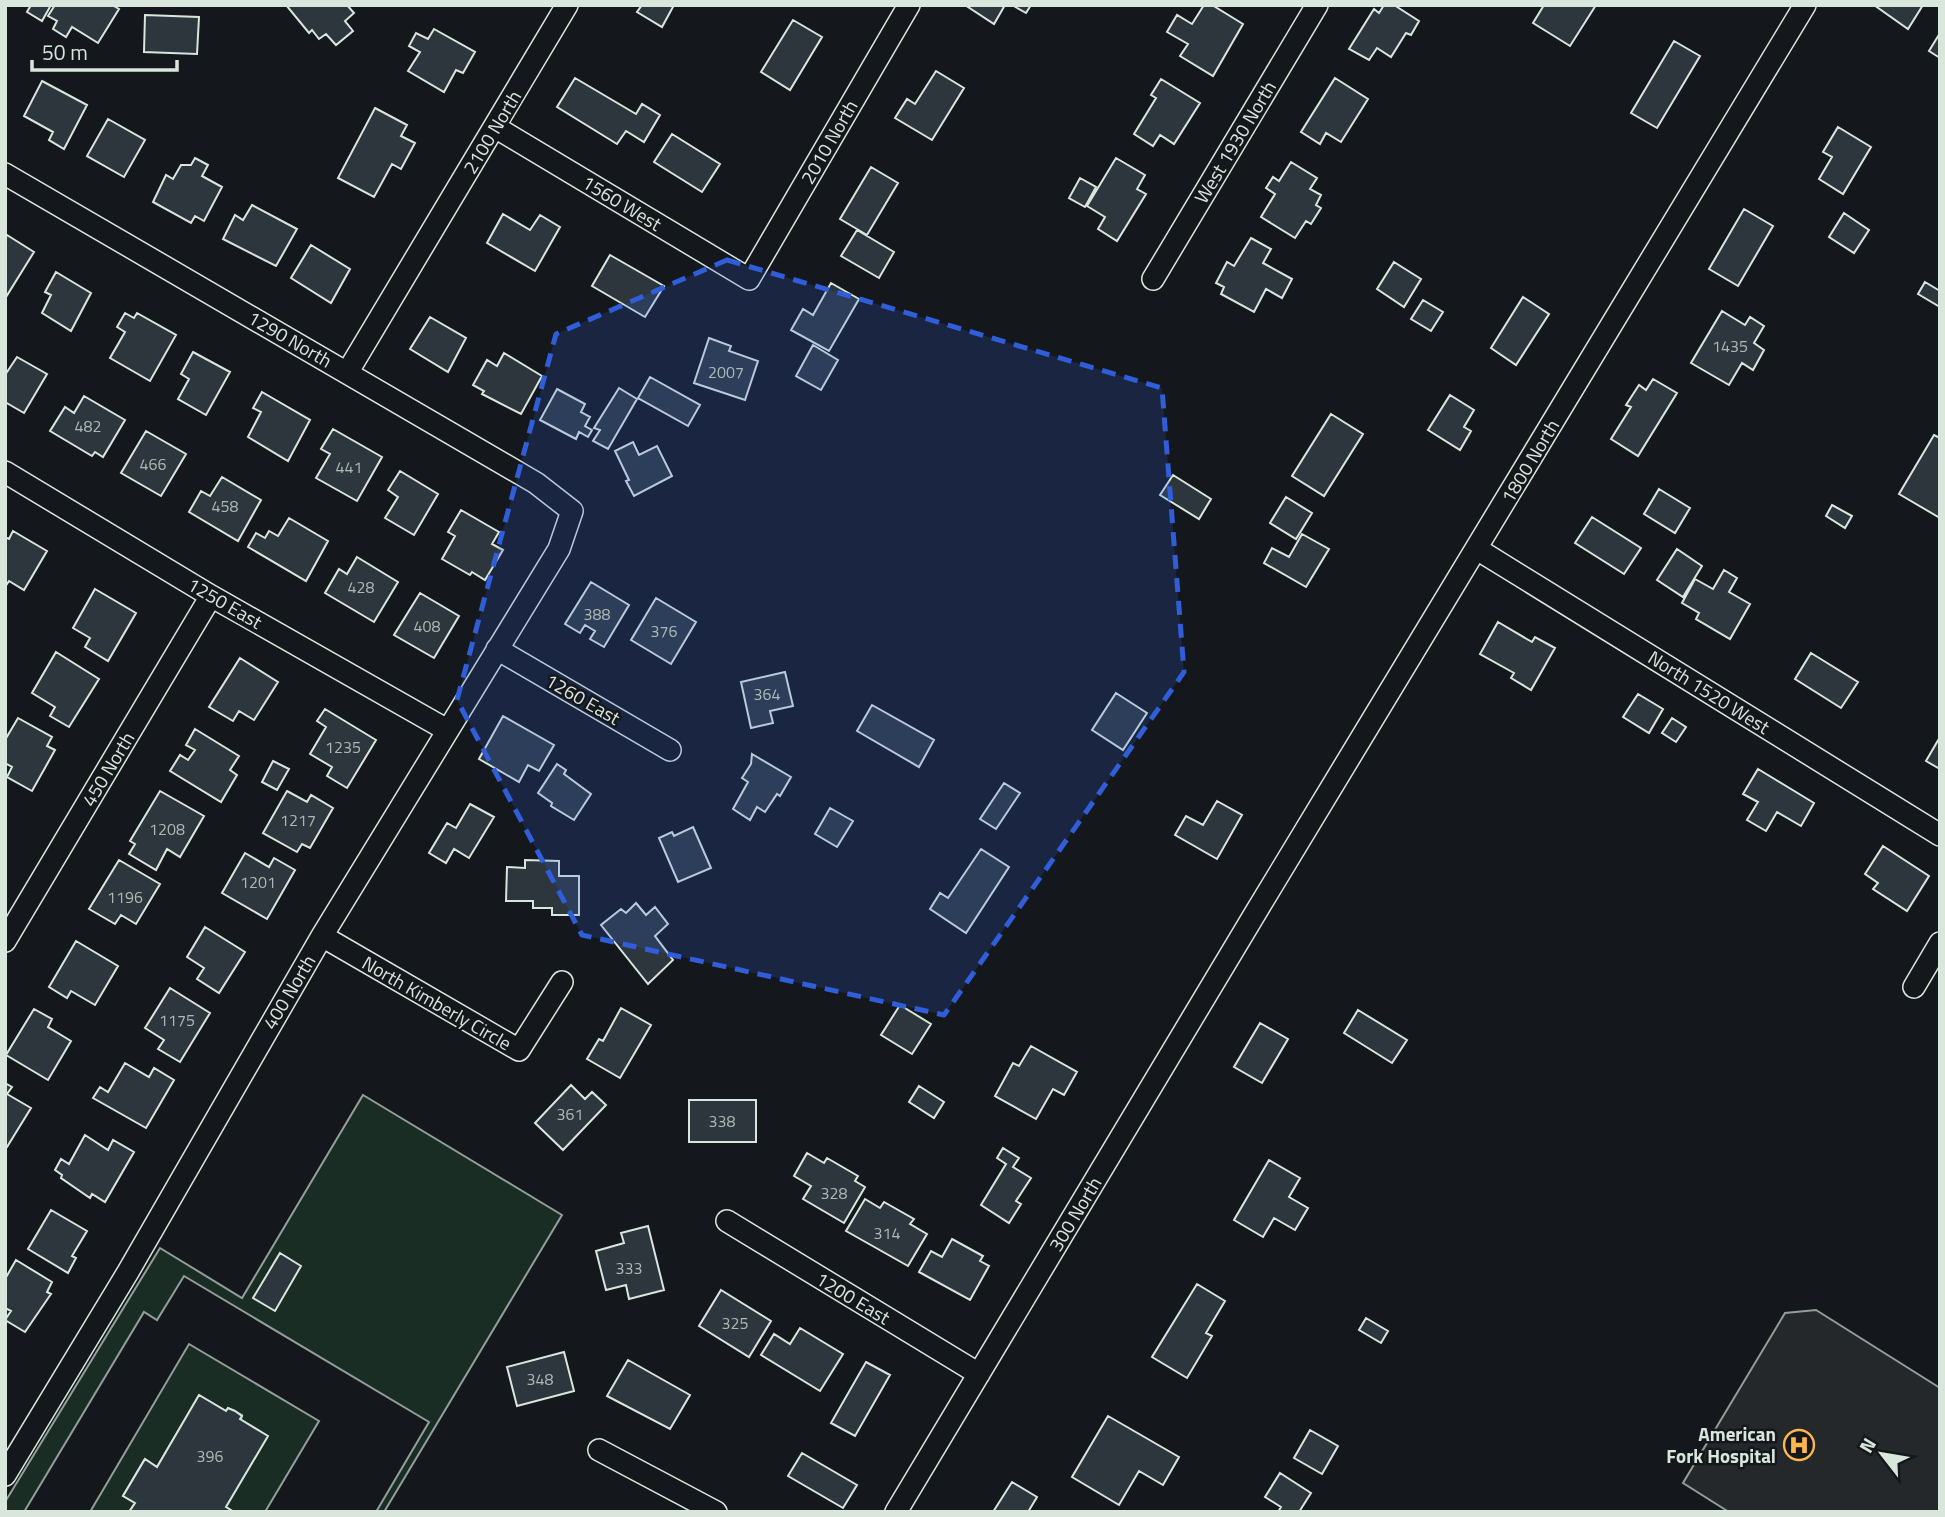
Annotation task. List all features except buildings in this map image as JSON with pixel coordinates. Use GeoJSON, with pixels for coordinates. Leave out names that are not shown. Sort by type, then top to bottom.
{"type":"FeatureCollection","features":[{"type":"Feature","properties":{"kind":"street","name":"2100 North"},"geometry":{"type":"LineString","coordinates":[[347,373],[567,5]]}},
{"type":"Feature","properties":{"kind":"street","name":"2010 North"},"geometry":{"type":"LineString","coordinates":[[749,279],[909,5]]}},
{"type":"Feature","properties":{"kind":"street","name":"West 1930 North"},"geometry":{"type":"LineString","coordinates":[[1153,279],[1317,5]]}},
{"type":"Feature","properties":{"kind":"street","name":"1800 North"},"geometry":{"type":"LineString","coordinates":[[1254,916],[1805,5]]}},
{"type":"Feature","properties":{"kind":"street","name":"1560 West"},"geometry":{"type":"LineString","coordinates":[[495,127],[749,279]]}},
{"type":"Feature","properties":{"kind":"street","name":"1290 North"},"geometry":{"type":"LineString","coordinates":[[5,174],[537,484],[572,510]]}},
{"type":"Feature","properties":{"kind":"street","name":"1250 East"},"geometry":{"type":"LineString","coordinates":[[5,472],[211,596],[447,730]]}},
{"type":"Feature","properties":{"kind":"street","name":"400 North"},"geometry":{"type":"LineString","coordinates":[[5,1475],[128,1272],[238,1077],[322,936],[559,549],[572,510]]}},
{"type":"Feature","properties":{"kind":"street","name":"North 1520 West"},"geometry":{"type":"LineString","coordinates":[[1477,549],[1940,835]]}},
{"type":"Feature","properties":{"kind":"street","name":"450 North"},"geometry":{"type":"LineString","coordinates":[[5,941],[211,596]]}},
{"type":"Feature","properties":{"kind":"street","name":"1260 East"},"geometry":{"type":"LineString","coordinates":[[497,649],[670,750]]}},
{"type":"Feature","properties":{"kind":"street","name":"300 North"},"geometry":{"type":"LineString","coordinates":[[896,1512],[1254,916]]}},
{"type":"Feature","properties":{"kind":"street","name":"North Kimberly Circle"},"geometry":{"type":"LineString","coordinates":[[322,936],[519,1050],[562,982]]}},
{"type":"Feature","properties":{"kind":"street"},"geometry":{"type":"LineString","coordinates":[[1914,987],[1940,943]]}},
{"type":"Feature","properties":{"kind":"street","name":"1200 East"},"geometry":{"type":"LineString","coordinates":[[727,1221],[979,1374]]}},
{"type":"Feature","properties":{"kind":"street"},"geometry":{"type":"LineString","coordinates":[[600,1450],[716,1512]]}},
{"type":"Feature","properties":{"kind":"highlighted area"},"geometry":{"type":"Polygon","coordinates":[[[727,260],[1162,388],[1184,672],[944,1015],[582,935],[457,700],[556,334],[727,260]]]}},
{"type":"Feature","properties":{"kind":"green space"},"geometry":{"type":"Polygon","coordinates":[[[363,1095],[562,1215],[384,1512],[376,1512],[429,1422],[184,1276],[157,1320],[144,1312],[24,1512],[5,1512],[5,1502],[160,1248],[242,1298],[363,1095]]]}},
{"type":"Feature","properties":{"kind":"green space"},"geometry":{"type":"Polygon","coordinates":[[[189,1344],[319,1421],[265,1512],[234,1512],[226,1507],[242,1415],[228,1408],[226,1411],[199,1395],[157,1467],[144,1460],[123,1496],[135,1503],[129,1512],[90,1512],[189,1344]]]}},
{"type":"Feature","properties":{"kind":"shaded area","name":"American Fork Hospital"},"geometry":{"type":"Polygon","coordinates":[[[1816,1310],[1940,1388],[1939,1512],[1729,1512],[1683,1483],[1785,1313],[1816,1310]]]}},
{"type":"Feature","properties":{"kind":"place","name":"American Fork Hospital"},"geometry":{"type":"Point","coordinates":[1799,1445]}}]}
